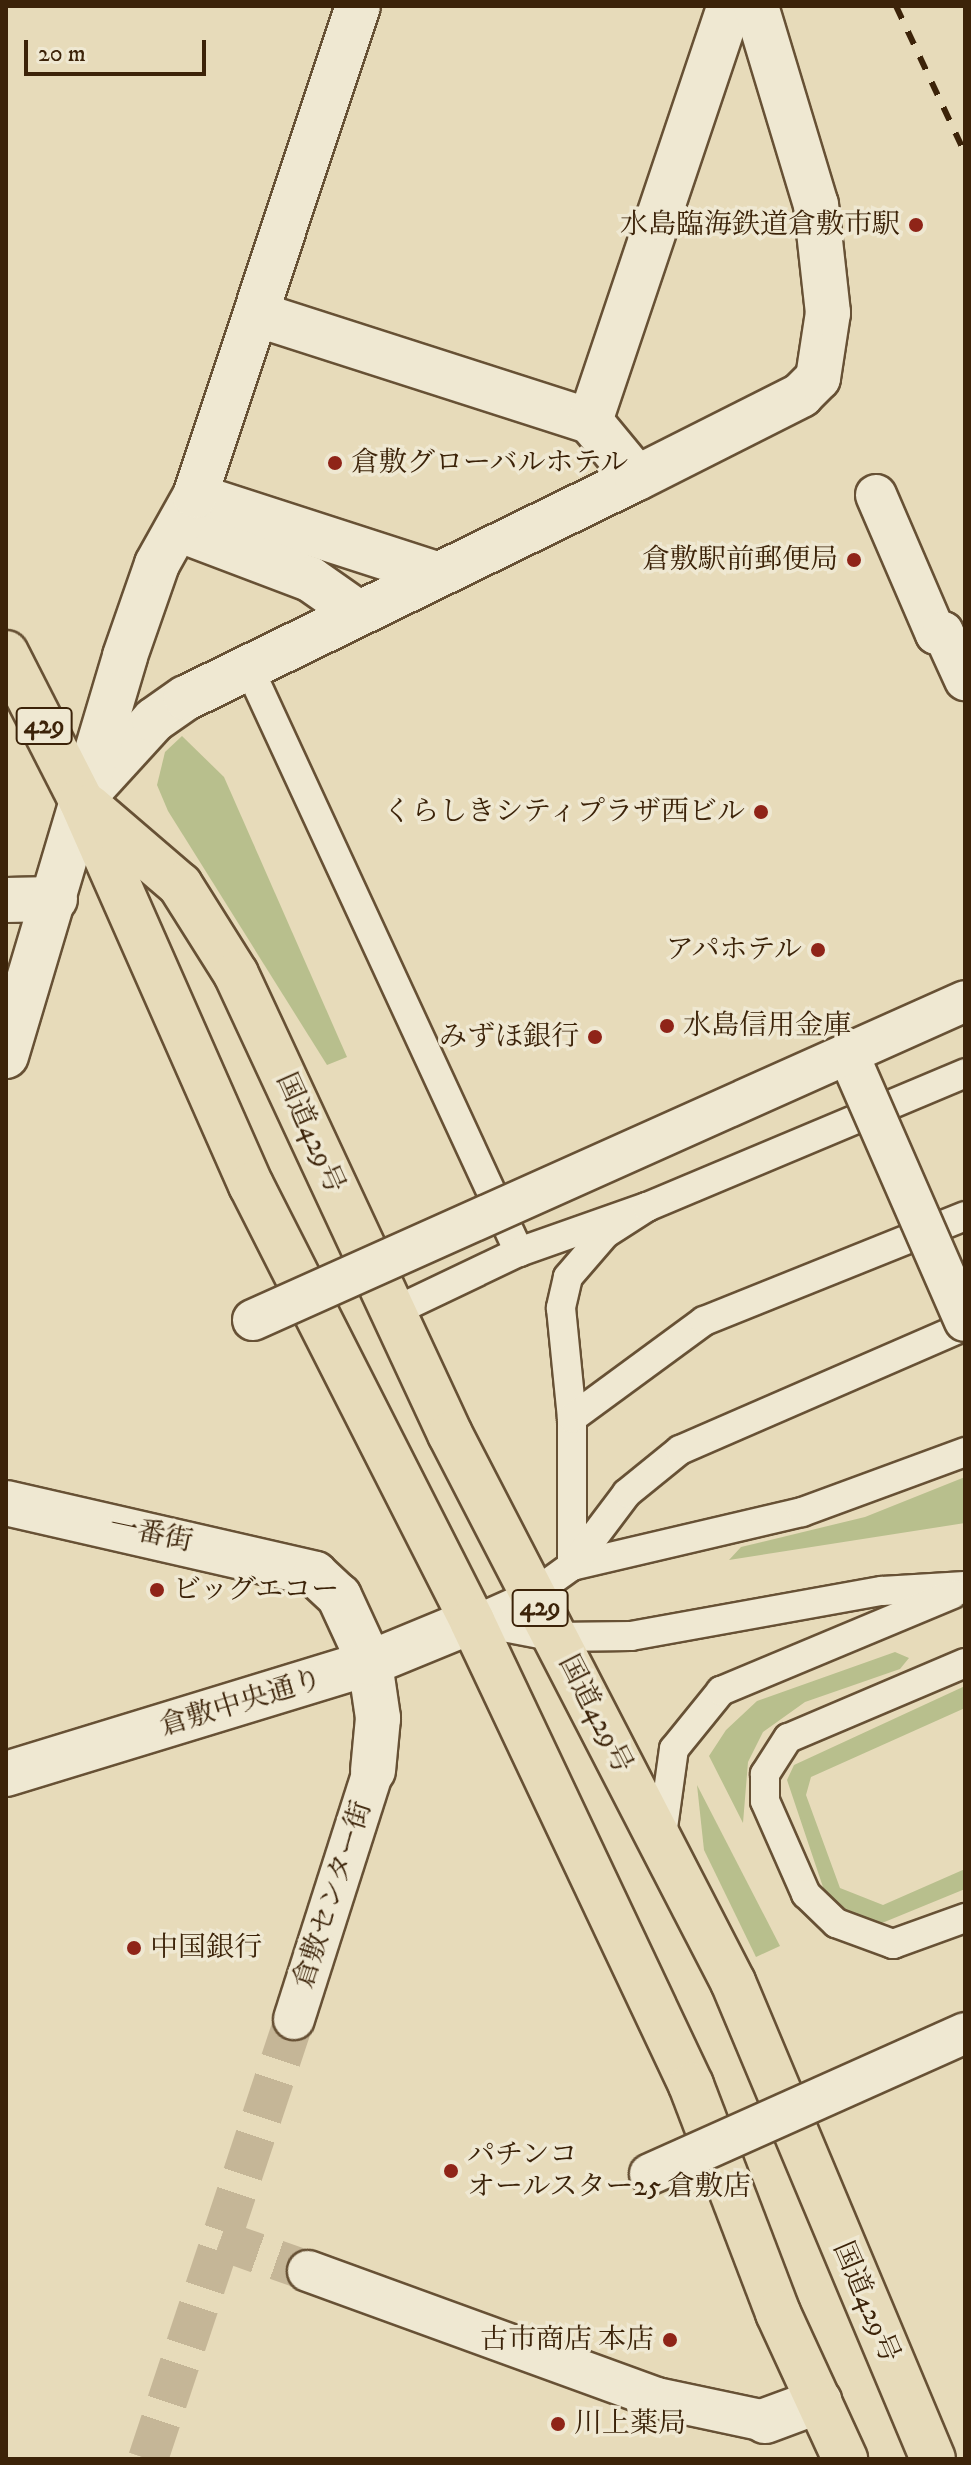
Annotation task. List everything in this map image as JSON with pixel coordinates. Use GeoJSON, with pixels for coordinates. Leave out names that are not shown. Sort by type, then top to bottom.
{"type":"FeatureCollection","features":[{"type":"Feature","properties":{"kind":"highway","name":"国道429号"},"geometry":{"type":"LineString","coordinates":[[6,653],[81,800],[251,1185],[472,1621],[691,2085],[845,2459]]}},
{"type":"Feature","properties":{"kind":"highway","name":"国道429号"},"geometry":{"type":"LineString","coordinates":[[81,800],[180,885],[236,974],[393,1312],[533,1594],[733,1982],[933,2459]]}},
{"type":"Feature","properties":{"kind":"street"},"geometry":{"type":"LineString","coordinates":[[6,1056],[55,899],[81,800],[157,564],[188,513],[358,6]]}},
{"type":"Feature","properties":{"kind":"street"},"geometry":{"type":"LineString","coordinates":[[590,421],[730,6]]}},
{"type":"Feature","properties":{"kind":"street"},"geometry":{"type":"LineString","coordinates":[[81,800],[154,720],[248,666],[801,395],[826,353],[816,205],[756,6]]}},
{"type":"Feature","properties":{"kind":"street"},"geometry":{"type":"LineString","coordinates":[[256,314],[590,421],[637,478]]}},
{"type":"Feature","properties":{"kind":"street"},"geometry":{"type":"LineString","coordinates":[[876,495],[936,634],[943,632],[965,680]]}},
{"type":"Feature","properties":{"kind":"street"},"geometry":{"type":"LineString","coordinates":[[188,513],[434,573]]}},
{"type":"Feature","properties":{"kind":"street"},"geometry":{"type":"LineString","coordinates":[[188,513],[310,579],[357,612]]}},
{"type":"Feature","properties":{"kind":"street"},"geometry":{"type":"LineString","coordinates":[[6,900],[55,899]]}},
{"type":"Feature","properties":{"kind":"street"},"geometry":{"type":"LineString","coordinates":[[253,1320],[849,1056],[965,1001]]}},
{"type":"Feature","properties":{"kind":"street"},"geometry":{"type":"LineString","coordinates":[[849,1056],[965,1323]]}},
{"type":"Feature","properties":{"kind":"street","name":"一番街"},"geometry":{"type":"LineString","coordinates":[[6,1503],[295,1565],[339,1596],[370,1663]]}},
{"type":"Feature","properties":{"kind":"street","name":"倉敷中央通り"},"geometry":{"type":"LineString","coordinates":[[6,1774],[370,1663],[472,1621]]}},
{"type":"Feature","properties":{"kind":"street"},"geometry":{"type":"LineString","coordinates":[[370,1663],[378,1718],[373,1771]]}},
{"type":"Feature","properties":{"kind":"street","name":"倉敷センター街"},"geometry":{"type":"LineString","coordinates":[[294,2019],[373,1771]]}},
{"type":"Feature","properties":{"kind":"street"},"geometry":{"type":"LineString","coordinates":[[650,2174],[965,2033]]}},
{"type":"Feature","properties":{"kind":"street"},"geometry":{"type":"LineString","coordinates":[[308,2271],[657,2398],[765,2421],[819,2401]]}},
{"type":"Feature","properties":{"kind":"lane"},"geometry":{"type":"LineString","coordinates":[[248,666],[519,1252]]}},
{"type":"Feature","properties":{"kind":"lane"},"geometry":{"type":"LineString","coordinates":[[393,1312],[519,1252],[647,1207],[965,1073]]}},
{"type":"Feature","properties":{"kind":"lane"},"geometry":{"type":"LineString","coordinates":[[572,1566],[572,1418],[561,1308],[568,1277],[605,1234],[647,1207]]}},
{"type":"Feature","properties":{"kind":"lane"},"geometry":{"type":"LineString","coordinates":[[572,1418],[704,1321],[965,1216]]}},
{"type":"Feature","properties":{"kind":"lane"},"geometry":{"type":"LineString","coordinates":[[472,1621],[533,1594],[572,1566],[627,1493],[680,1450],[965,1323]]}},
{"type":"Feature","properties":{"kind":"lane"},"geometry":{"type":"LineString","coordinates":[[572,1566],[802,1512],[965,1452]]}},
{"type":"Feature","properties":{"kind":"lane"},"geometry":{"type":"LineString","coordinates":[[472,1621],[555,1637],[631,1636],[855,1595],[965,1587]]}},
{"type":"Feature","properties":{"kind":"lane"},"geometry":{"type":"LineString","coordinates":[[662,1844],[664,1781],[674,1749],[721,1691],[965,1587]]}},
{"type":"Feature","properties":{"kind":"lane"},"geometry":{"type":"LineString","coordinates":[[965,1663],[788,1738],[765,1774],[765,1801],[806,1894],[836,1923],[893,1944],[965,1918]]}},
{"type":"Feature","properties":{"kind":"green space"},"geometry":{"type":"Polygon","coordinates":[[[182,736],[224,777],[347,1057],[327,1065],[168,811],[157,785],[165,752],[182,736]]]}},
{"type":"Feature","properties":{"kind":"green space"},"geometry":{"type":"Polygon","coordinates":[[[965,1477],[965,1523],[729,1560],[741,1547],[865,1517],[965,1477]]]}},
{"type":"Feature","properties":{"kind":"green space"},"geometry":{"type":"Polygon","coordinates":[[[895,1652],[909,1658],[900,1669],[805,1702],[763,1732],[748,1762],[743,1823],[709,1756],[726,1730],[757,1701],[895,1652]]]}},
{"type":"Feature","properties":{"kind":"green space"},"geometry":{"type":"Polygon","coordinates":[[[965,1686],[965,1708],[811,1777],[806,1795],[840,1888],[883,1905],[965,1869],[965,1889],[882,1923],[842,1909],[826,1896],[787,1780],[794,1765],[965,1686]]]}},
{"type":"Feature","properties":{"kind":"green space"},"geometry":{"type":"Polygon","coordinates":[[[697,1785],[780,1946],[756,1957],[704,1850],[697,1785]]]}},
{"type":"Feature","properties":{"kind":"tunnel"},"geometry":{"type":"LineString","coordinates":[[148,2459],[294,2019]]}},
{"type":"Feature","properties":{"kind":"tunnel"},"geometry":{"type":"LineString","coordinates":[[220,2240],[308,2271]]}},
{"type":"Feature","properties":{"kind":"railway"},"geometry":{"type":"LineString","coordinates":[[896,6],[965,153]]}},
{"type":"Feature","properties":{"kind":"place","name":"水島臨海鉄道倉敷市駅"},"geometry":{"type":"Point","coordinates":[916,225]}},
{"type":"Feature","properties":{"kind":"place","name":"倉敷グローバルホテル"},"geometry":{"type":"Point","coordinates":[335,463]}},
{"type":"Feature","properties":{"kind":"place","name":"倉敷駅前郵便局"},"geometry":{"type":"Point","coordinates":[854,560]}},
{"type":"Feature","properties":{"kind":"place","name":"くらしきシティプラザ西ビル"},"geometry":{"type":"Point","coordinates":[761,812]}},
{"type":"Feature","properties":{"kind":"place","name":"アパホテル"},"geometry":{"type":"Point","coordinates":[818,950]}},
{"type":"Feature","properties":{"kind":"place","name":"水島信用金庫"},"geometry":{"type":"Point","coordinates":[667,1026]}},
{"type":"Feature","properties":{"kind":"place","name":"みずほ銀行"},"geometry":{"type":"Point","coordinates":[595,1037]}},
{"type":"Feature","properties":{"kind":"place","name":"ビッグエコー"},"geometry":{"type":"Point","coordinates":[157,1590]}},
{"type":"Feature","properties":{"kind":"place","name":"中国銀行"},"geometry":{"type":"Point","coordinates":[134,1948]}},
{"type":"Feature","properties":{"kind":"place","name":"パチンコ オールスター25 倉敷店"},"geometry":{"type":"Point","coordinates":[451,2171]}},
{"type":"Feature","properties":{"kind":"place","name":"古市商店 本店"},"geometry":{"type":"Point","coordinates":[670,2340]}},
{"type":"Feature","properties":{"kind":"place","name":"川上薬局"},"geometry":{"type":"Point","coordinates":[558,2424]}}]}
